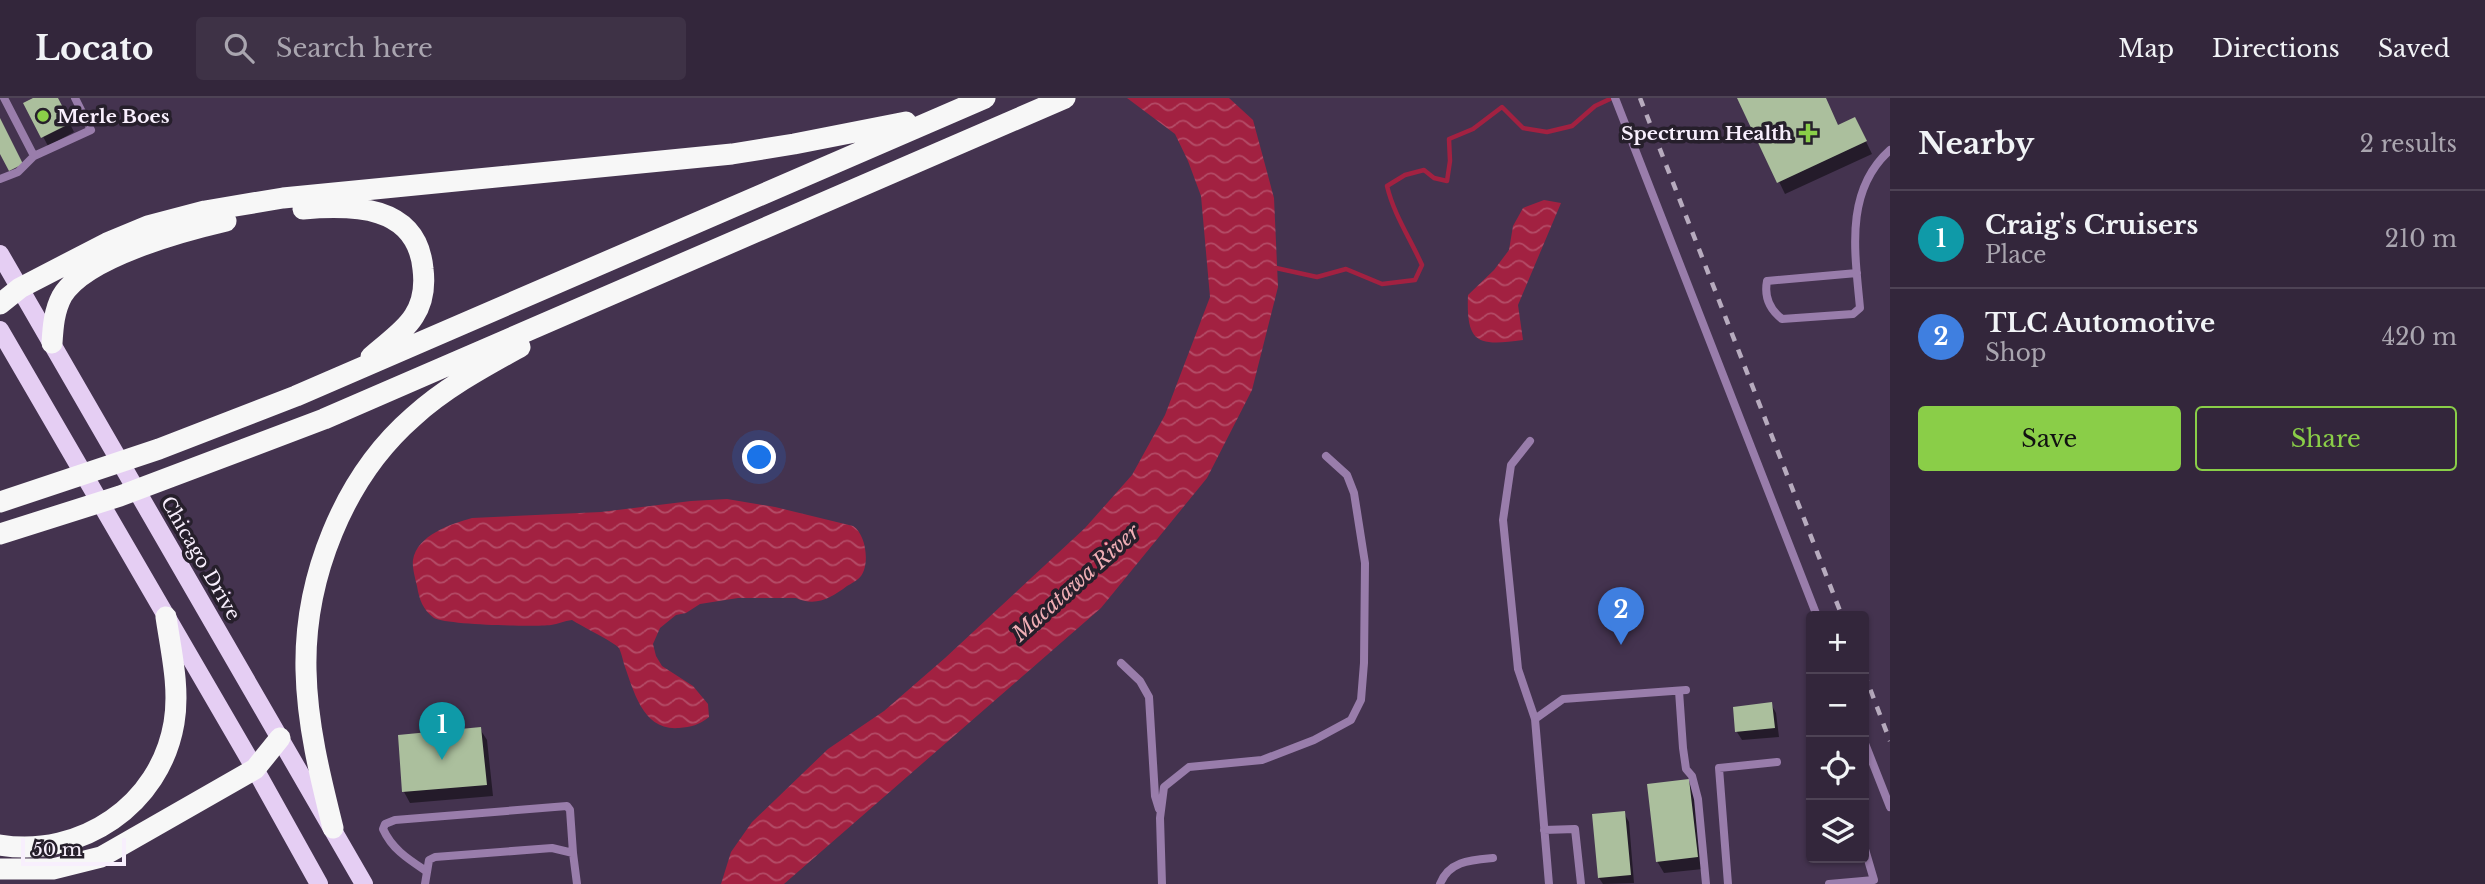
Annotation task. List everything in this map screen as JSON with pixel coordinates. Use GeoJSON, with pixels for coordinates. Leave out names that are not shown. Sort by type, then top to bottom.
{"type":"FeatureCollection","features":[{"type":"Feature","properties":{"kind":"highway"},"geometry":{"type":"LineString","coordinates":[[0,502],[159,449],[353,372],[985,98]]}},
{"type":"Feature","properties":{"kind":"highway"},"geometry":{"type":"LineString","coordinates":[[3,534],[175,476],[324,419],[1064,99]]}},
{"type":"Feature","properties":{"kind":"highway"},"geometry":{"type":"LineString","coordinates":[[0,304],[20,288],[82,255],[148,226],[228,206],[313,194],[732,154],[794,145],[949,113]]}},
{"type":"Feature","properties":{"kind":"highway"},"geometry":{"type":"LineString","coordinates":[[52,343],[58,305],[71,285],[108,261],[130,251],[205,226],[262,214],[315,208],[359,208],[387,215],[410,234],[423,261],[424,291],[414,316],[406,326],[353,372]]}},
{"type":"Feature","properties":{"kind":"highway"},"geometry":{"type":"LineString","coordinates":[[333,828],[319,772],[310,719],[306,641],[316,585],[342,512],[382,449],[429,403],[462,379],[614,293]]}},
{"type":"Feature","properties":{"kind":"highway"},"geometry":{"type":"LineString","coordinates":[[0,845],[56,845],[93,832],[129,807],[155,775],[171,739],[176,703],[176,684],[166,617]]}},
{"type":"Feature","properties":{"kind":"highway"},"geometry":{"type":"LineString","coordinates":[[0,869],[53,869],[101,857],[255,769],[281,738]]}},
{"type":"Feature","properties":{"kind":"main road","name":"Chicago Drive"},"geometry":{"type":"LineString","coordinates":[[0,254],[364,884]]}},
{"type":"Feature","properties":{"kind":"main road"},"geometry":{"type":"LineString","coordinates":[[0,330],[319,884]]}},
{"type":"Feature","properties":{"kind":"lane"},"geometry":{"type":"LineString","coordinates":[[4,98],[34,156]]}},
{"type":"Feature","properties":{"kind":"lane"},"geometry":{"type":"LineString","coordinates":[[1,175],[18,172],[34,156],[91,130],[75,98]]}},
{"type":"Feature","properties":{"kind":"lane"},"geometry":{"type":"LineString","coordinates":[[1615,98],[1815,611]]}},
{"type":"Feature","properties":{"kind":"lane"},"geometry":{"type":"LineString","coordinates":[[1857,273],[1767,281],[1765,293],[1773,312],[1782,319],[1853,314],[1860,308],[1854,236],[1856,214],[1868,176],[1890,150]]}},
{"type":"Feature","properties":{"kind":"lane"},"geometry":{"type":"LineString","coordinates":[[1530,441],[1511,465],[1503,520],[1518,669],[1535,719],[1549,884]]}},
{"type":"Feature","properties":{"kind":"lane"},"geometry":{"type":"LineString","coordinates":[[1162,884],[1160,811],[1164,787],[1189,767],[1262,760],[1314,740],[1351,720],[1361,700],[1365,563],[1354,493],[1347,475],[1326,456]]}},
{"type":"Feature","properties":{"kind":"lane"},"geometry":{"type":"LineString","coordinates":[[1121,663],[1140,681],[1149,697],[1155,796],[1160,811]]}},
{"type":"Feature","properties":{"kind":"lane"},"geometry":{"type":"LineString","coordinates":[[1535,719],[1563,699],[1683,691],[1683,748],[1686,769],[1692,776],[1698,799],[1706,884]]}},
{"type":"Feature","properties":{"kind":"lane"},"geometry":{"type":"LineString","coordinates":[[1869,754],[1890,807]]}},
{"type":"Feature","properties":{"kind":"lane"},"geometry":{"type":"LineString","coordinates":[[1728,884],[1718,768],[1777,762]]}},
{"type":"Feature","properties":{"kind":"lane"},"geometry":{"type":"LineString","coordinates":[[426,871],[401,854],[387,840],[383,829],[385,824],[395,820],[567,806],[570,810],[577,884]]}},
{"type":"Feature","properties":{"kind":"lane"},"geometry":{"type":"LineString","coordinates":[[1544,830],[1576,828],[1581,884]]}},
{"type":"Feature","properties":{"kind":"lane"},"geometry":{"type":"LineString","coordinates":[[425,884],[429,860],[435,858],[552,848],[573,853]]}},
{"type":"Feature","properties":{"kind":"lane"},"geometry":{"type":"LineString","coordinates":[[1440,884],[1456,864],[1493,858]]}},
{"type":"Feature","properties":{"kind":"lane"},"geometry":{"type":"LineString","coordinates":[[1829,884],[1874,880],[1869,863]]}},
{"type":"Feature","properties":{"kind":"water","name":"Macatawa River"},"geometry":{"type":"Polygon","coordinates":[[[1127,98],[1229,98],[1253,120],[1274,198],[1278,287],[1252,390],[1207,478],[1101,608],[784,884],[721,884],[731,852],[752,822],[828,749],[884,711],[945,658],[1085,528],[1132,475],[1165,415],[1210,297],[1201,196],[1175,134],[1127,98]]]}},
{"type":"Feature","properties":{"kind":"water"},"geometry":{"type":"Polygon","coordinates":[[[1544,200],[1561,203],[1518,305],[1523,340],[1495,342],[1478,338],[1469,324],[1468,295],[1494,270],[1509,250],[1513,226],[1523,208],[1544,200]]]}},
{"type":"Feature","properties":{"kind":"water"},"geometry":{"type":"Polygon","coordinates":[[[727,499],[775,507],[853,526],[864,542],[866,557],[864,571],[858,579],[823,600],[810,602],[796,598],[738,598],[700,604],[686,613],[676,615],[660,628],[653,644],[662,666],[693,686],[708,704],[709,717],[695,725],[667,727],[648,716],[636,697],[619,648],[572,620],[551,625],[527,626],[442,620],[434,618],[427,611],[419,595],[413,566],[416,551],[436,532],[472,518],[601,512],[727,499]]]}},
{"type":"Feature","properties":{"kind":"building"},"geometry":{"type":"Polygon","coordinates":[[[33,98],[58,98],[71,123],[41,138],[23,103],[33,98]]]}},
{"type":"Feature","properties":{"kind":"building","name":"Spectrum Health"},"geometry":{"type":"Polygon","coordinates":[[[1737,98],[1826,98],[1838,125],[1855,117],[1867,141],[1777,183],[1737,98]]]}},
{"type":"Feature","properties":{"kind":"building"},"geometry":{"type":"Polygon","coordinates":[[[0,118],[23,164],[9,171],[0,154],[0,118]]]}},
{"type":"Feature","properties":{"kind":"building"},"geometry":{"type":"Polygon","coordinates":[[[1772,702],[1775,728],[1735,732],[1733,707],[1772,702]]]}},
{"type":"Feature","properties":{"kind":"building"},"geometry":{"type":"Polygon","coordinates":[[[481,727],[487,785],[402,792],[398,735],[481,727]]]}},
{"type":"Feature","properties":{"kind":"building"},"geometry":{"type":"Polygon","coordinates":[[[1689,779],[1698,857],[1656,862],[1647,784],[1689,779]]]}},
{"type":"Feature","properties":{"kind":"building"},"geometry":{"type":"Polygon","coordinates":[[[1625,811],[1631,875],[1598,878],[1592,814],[1625,811]]]}},
{"type":"Feature","properties":{"kind":"waterway"},"geometry":{"type":"LineString","coordinates":[[1274,269],[1317,277],[1346,269],[1382,284],[1415,280],[1422,265],[1398,217],[1387,186],[1405,175],[1424,170],[1434,178],[1447,181],[1449,139],[1473,129],[1502,107],[1523,128],[1547,132],[1572,126],[1595,106],[1610,99]]}},
{"type":"Feature","properties":{"kind":"railway"},"geometry":{"type":"LineString","coordinates":[[1640,98],[1840,611]]}},
{"type":"Feature","properties":{"kind":"railway"},"geometry":{"type":"LineString","coordinates":[[1864,674],[1890,741]]}},
{"type":"Feature","properties":{"kind":"place","name":"Merle Boes"},"geometry":{"type":"Point","coordinates":[43,116]}},
{"type":"Feature","properties":{"kind":"place","name":"Spectrum Health"},"geometry":{"type":"Point","coordinates":[1808,133]}},
{"type":"Feature","properties":{"kind":"place","name":"TLC Automotive"},"geometry":{"type":"Point","coordinates":[1621,645]}},
{"type":"Feature","properties":{"kind":"place","name":"Craig's Cruisers"},"geometry":{"type":"Point","coordinates":[442,760]}}]}
